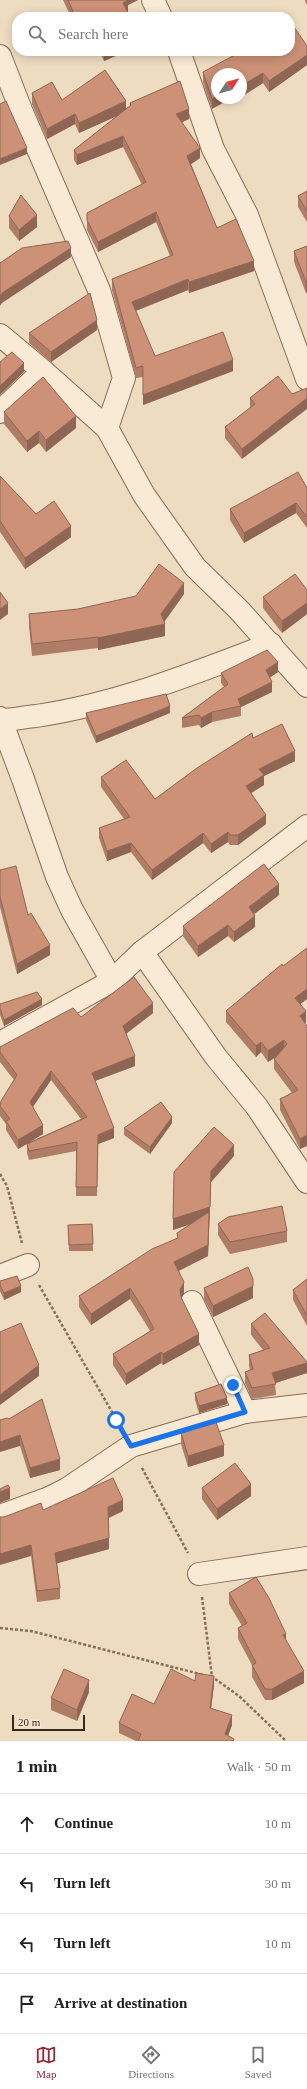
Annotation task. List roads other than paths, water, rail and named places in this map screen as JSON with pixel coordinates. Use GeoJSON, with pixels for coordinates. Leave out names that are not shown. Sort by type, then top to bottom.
{"type":"FeatureCollection","features":[{"type":"Feature","properties":{"kind":"street"},"geometry":{"type":"LineString","coordinates":[[153,0],[159,12]]}},
{"type":"Feature","properties":{"kind":"street"},"geometry":{"type":"LineString","coordinates":[[0,56],[21,110],[99,290],[116,349],[124,378],[107,428]]}},
{"type":"Feature","properties":{"kind":"street"},"geometry":{"type":"LineString","coordinates":[[181,56],[213,149],[247,215],[307,379]]}},
{"type":"Feature","properties":{"kind":"street"},"geometry":{"type":"LineString","coordinates":[[0,335],[44,371],[107,428],[144,495],[194,567],[272,644],[307,686]]}},
{"type":"Feature","properties":{"kind":"street"},"geometry":{"type":"LineString","coordinates":[[0,412],[44,371]]}},
{"type":"Feature","properties":{"kind":"street"},"geometry":{"type":"LineString","coordinates":[[112,981],[72,910],[57,877],[23,779],[0,720],[66,712],[110,700],[176,681],[272,644]]}},
{"type":"Feature","properties":{"kind":"street"},"geometry":{"type":"LineString","coordinates":[[0,1043],[112,981],[142,952],[297,845],[307,826]]}},
{"type":"Feature","properties":{"kind":"street"},"geometry":{"type":"LineString","coordinates":[[142,952],[216,1057],[257,1107],[307,1182]]}},
{"type":"Feature","properties":{"kind":"street"},"geometry":{"type":"LineString","coordinates":[[0,1276],[28,1265]]}},
{"type":"Feature","properties":{"kind":"street"},"geometry":{"type":"LineString","coordinates":[[192,1302],[245,1412]]}},
{"type":"Feature","properties":{"kind":"street"},"geometry":{"type":"LineString","coordinates":[[0,1516],[49,1498],[67,1489],[131,1446],[245,1412],[307,1405]]}},
{"type":"Feature","properties":{"kind":"street"},"geometry":{"type":"LineString","coordinates":[[199,1574],[307,1558]]}}]}
